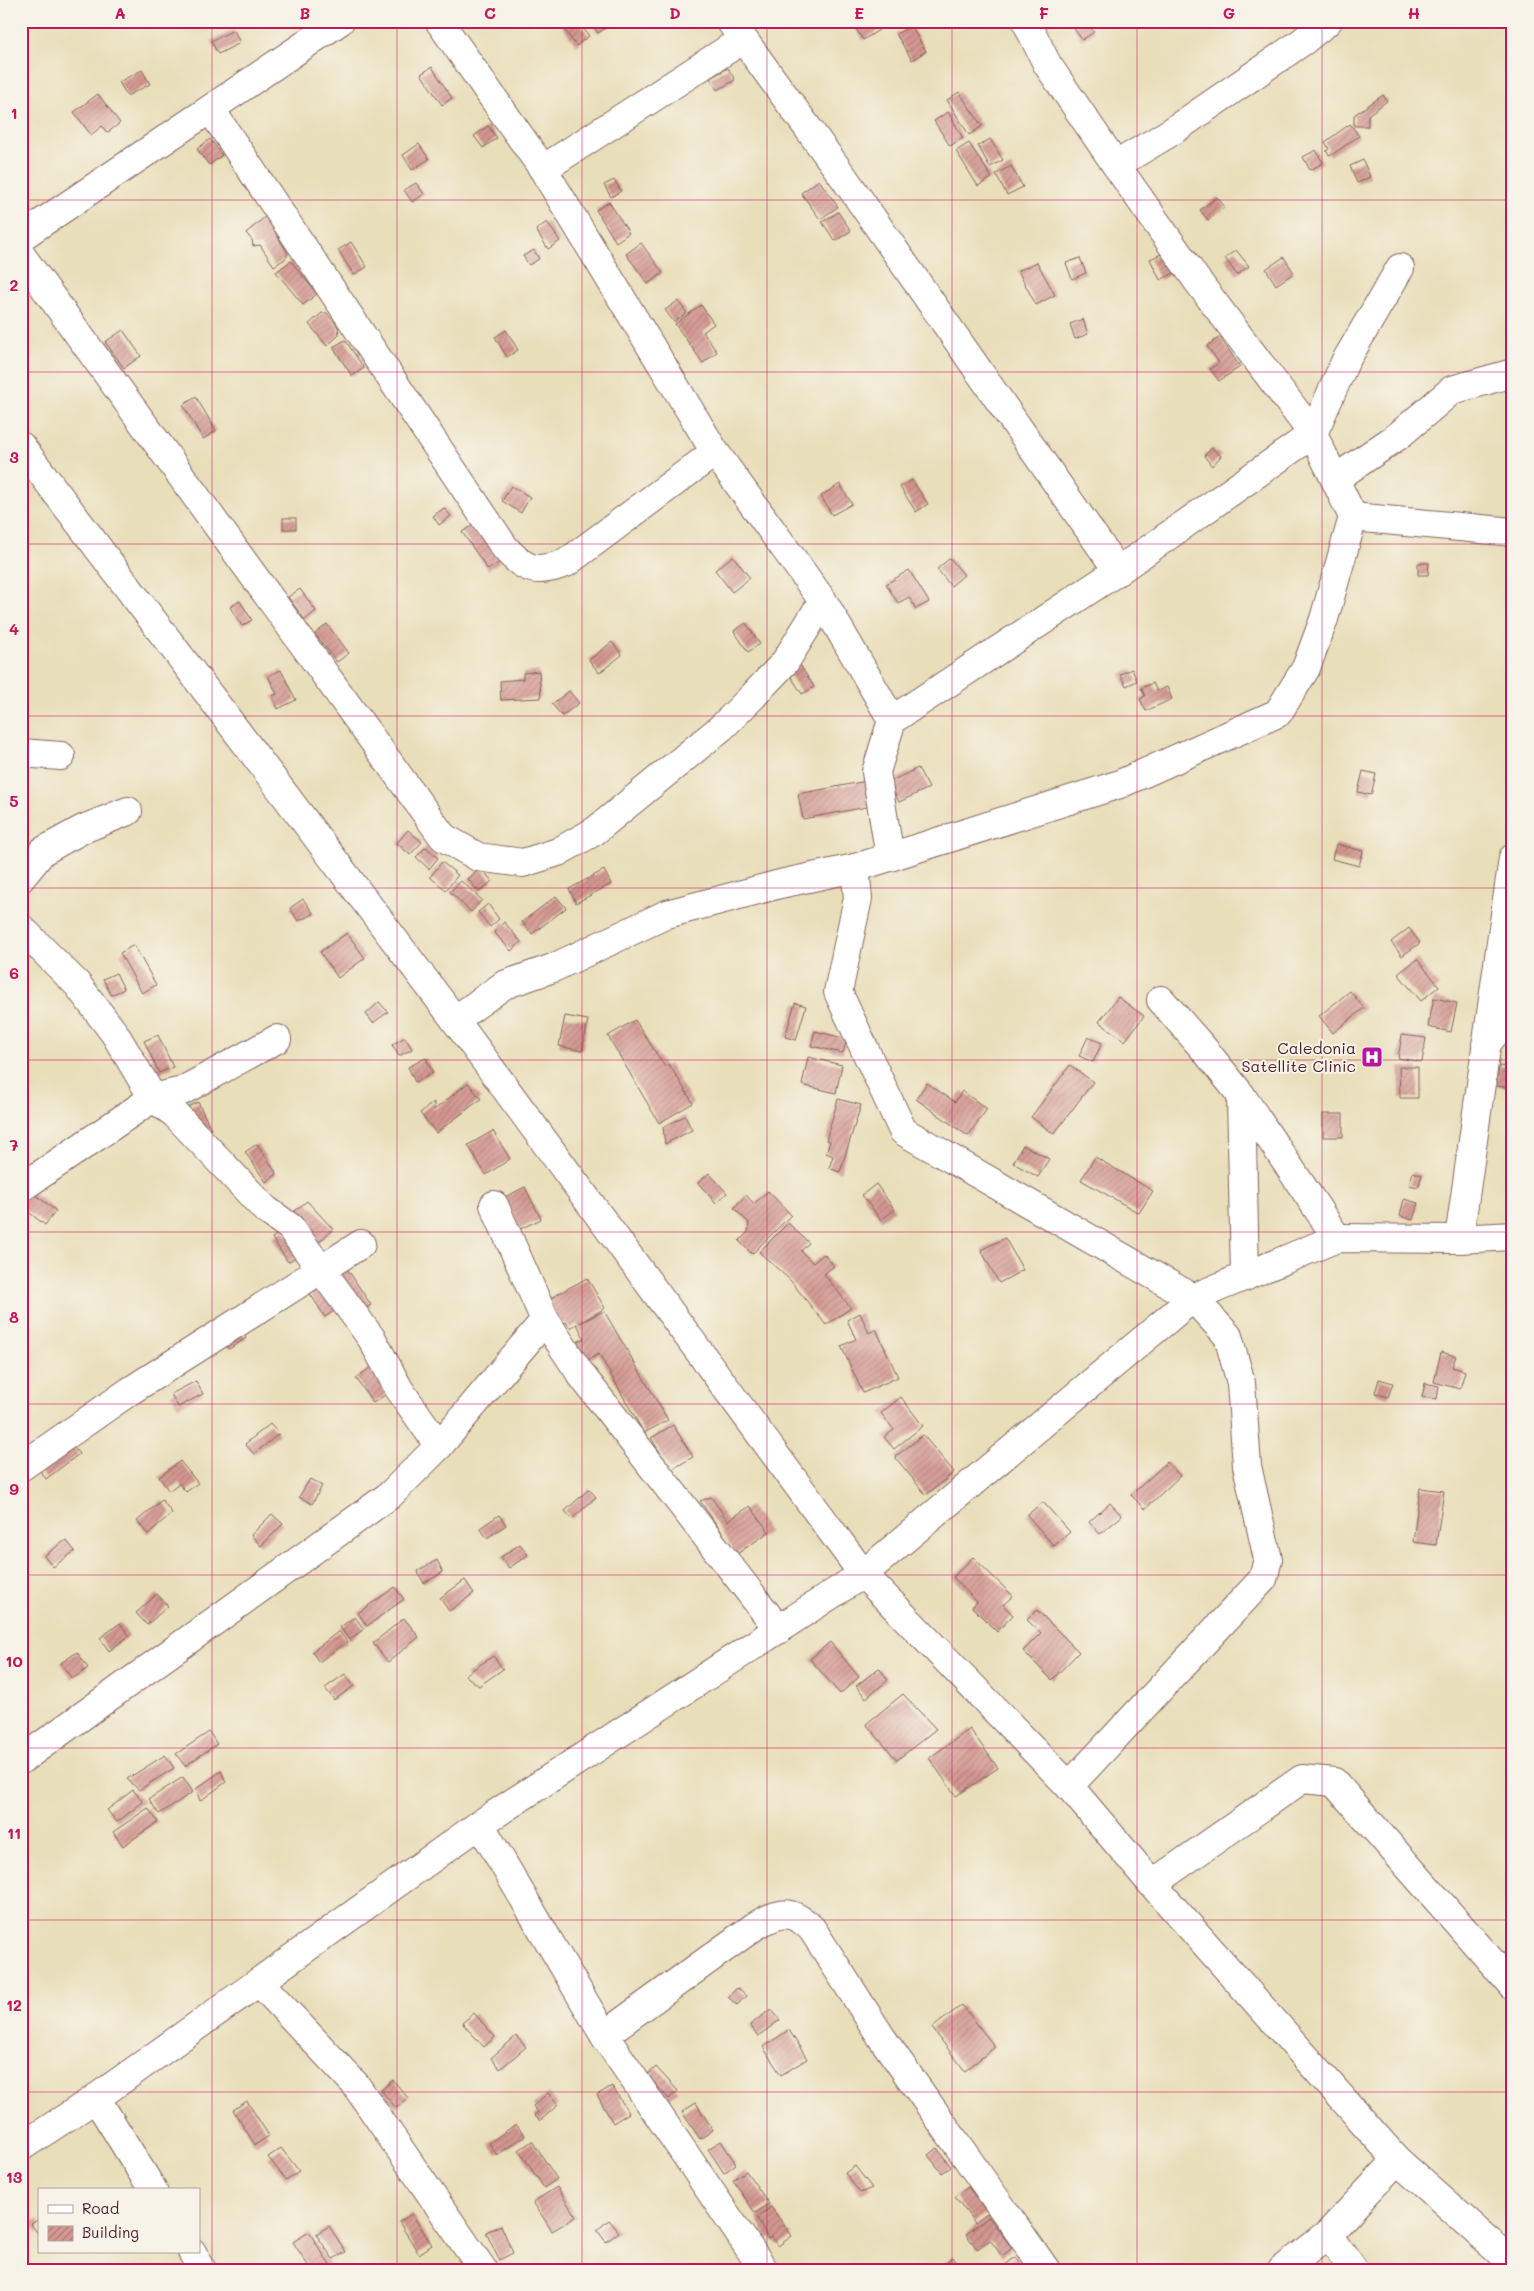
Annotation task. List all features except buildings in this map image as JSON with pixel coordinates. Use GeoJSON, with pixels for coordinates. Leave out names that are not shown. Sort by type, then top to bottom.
{"type":"FeatureCollection","features":[{"type":"Feature","properties":{"kind":"street"},"geometry":{"type":"LineString","coordinates":[[21,237],[340,21]]}},
{"type":"Feature","properties":{"kind":"street"},"geometry":{"type":"LineString","coordinates":[[439,21],[543,169],[716,452],[823,601],[892,720]]}},
{"type":"Feature","properties":{"kind":"street"},"geometry":{"type":"LineString","coordinates":[[455,1020],[504,985],[553,968],[668,914],[780,884],[854,868],[1120,784],[1278,713],[1306,668],[1324,619],[1353,517],[1313,434],[1196,279],[1116,165],[1047,64],[1026,21]]}},
{"type":"Feature","properties":{"kind":"street"},"geometry":{"type":"LineString","coordinates":[[1116,165],[1171,132],[1302,42],[1328,21]]}},
{"type":"Feature","properties":{"kind":"street"},"geometry":{"type":"LineString","coordinates":[[543,169],[736,31],[845,179],[1118,571]]}},
{"type":"Feature","properties":{"kind":"street"},"geometry":{"type":"LineString","coordinates":[[211,110],[505,548],[530,569],[550,569],[566,563],[716,452]]}},
{"type":"Feature","properties":{"kind":"street"},"geometry":{"type":"LineString","coordinates":[[21,255],[443,837],[478,856],[523,863],[558,852],[595,831],[722,727],[753,696],[785,662],[823,601]]}},
{"type":"Feature","properties":{"kind":"street"},"geometry":{"type":"LineString","coordinates":[[890,857],[876,772],[892,720],[1118,571],[1313,434],[1345,362],[1400,268]]}},
{"type":"Feature","properties":{"kind":"street"},"geometry":{"type":"LineString","coordinates":[[1334,479],[1398,436],[1452,390],[1513,373]]}},
{"type":"Feature","properties":{"kind":"street"},"geometry":{"type":"LineString","coordinates":[[21,446],[455,1020],[864,1574],[1069,1786],[1152,1884],[1397,2160],[1513,2263]]}},
{"type":"Feature","properties":{"kind":"street"},"geometry":{"type":"LineString","coordinates":[[1353,517],[1513,532]]}},
{"type":"Feature","properties":{"kind":"street"},"geometry":{"type":"LineString","coordinates":[[21,753],[61,756]]}},
{"type":"Feature","properties":{"kind":"street"},"geometry":{"type":"LineString","coordinates":[[21,878],[43,851],[83,829],[128,811]]}},
{"type":"Feature","properties":{"kind":"street"},"geometry":{"type":"LineString","coordinates":[[1459,1239],[1512,864]]}},
{"type":"Feature","properties":{"kind":"street"},"geometry":{"type":"LineString","coordinates":[[854,868],[858,898],[838,992],[903,1131],[1193,1298],[1228,1336],[1240,1383],[1247,1466],[1268,1560],[1263,1579],[1069,1786]]}},
{"type":"Feature","properties":{"kind":"street"},"geometry":{"type":"LineString","coordinates":[[21,928],[77,984],[115,1034],[153,1098],[175,1114],[265,1209],[290,1227],[372,1339],[399,1389],[439,1446]]}},
{"type":"Feature","properties":{"kind":"street"},"geometry":{"type":"LineString","coordinates":[[1161,1000],[1204,1049],[1240,1095],[1336,1238]]}},
{"type":"Feature","properties":{"kind":"street"},"geometry":{"type":"LineString","coordinates":[[1486,1044],[1513,1012]]}},
{"type":"Feature","properties":{"kind":"street"},"geometry":{"type":"LineString","coordinates":[[21,1188],[153,1098],[182,1091],[277,1039]]}},
{"type":"Feature","properties":{"kind":"street"},"geometry":{"type":"LineString","coordinates":[[1240,1095],[1245,1277]]}},
{"type":"Feature","properties":{"kind":"street"},"geometry":{"type":"LineString","coordinates":[[494,1205],[545,1320],[582,1376],[779,1630]]}},
{"type":"Feature","properties":{"kind":"street"},"geometry":{"type":"LineString","coordinates":[[21,2147],[96,2098],[480,1824],[864,1574],[1193,1298],[1336,1238],[1459,1239],[1513,1236]]}},
{"type":"Feature","properties":{"kind":"street"},"geometry":{"type":"LineString","coordinates":[[21,1467],[130,1391],[361,1244]]}},
{"type":"Feature","properties":{"kind":"street"},"geometry":{"type":"LineString","coordinates":[[21,1760],[390,1495],[439,1446],[545,1320]]}},
{"type":"Feature","properties":{"kind":"street"},"geometry":{"type":"LineString","coordinates":[[1152,1884],[1302,1780],[1334,1782],[1513,1986]]}},
{"type":"Feature","properties":{"kind":"street"},"geometry":{"type":"LineString","coordinates":[[480,1824],[604,2035],[764,2270]]}},
{"type":"Feature","properties":{"kind":"street"},"geometry":{"type":"LineString","coordinates":[[604,2035],[755,1926],[774,1915],[789,1913],[802,1920],[812,1929],[882,2038],[1046,2270]]}},
{"type":"Feature","properties":{"kind":"street"},"geometry":{"type":"LineString","coordinates":[[259,1982],[355,2084],[483,2270]]}},
{"type":"Feature","properties":{"kind":"street"},"geometry":{"type":"LineString","coordinates":[[96,2098],[152,2188]]}},
{"type":"Feature","properties":{"kind":"street"},"geometry":{"type":"LineString","coordinates":[[1282,2270],[1328,2234],[1397,2160]]}},
{"type":"Feature","properties":{"kind":"street"},"geometry":{"type":"LineString","coordinates":[[1328,2234],[1354,2270]]}},
{"type":"Feature","properties":{"kind":"street"},"geometry":{"type":"LineString","coordinates":[[193,2254],[202,2270]]}},
{"type":"Feature","properties":{"kind":"place","name":"Caledonia Satellite Clinic"},"geometry":{"type":"Point","coordinates":[1372,1057]}}]}
